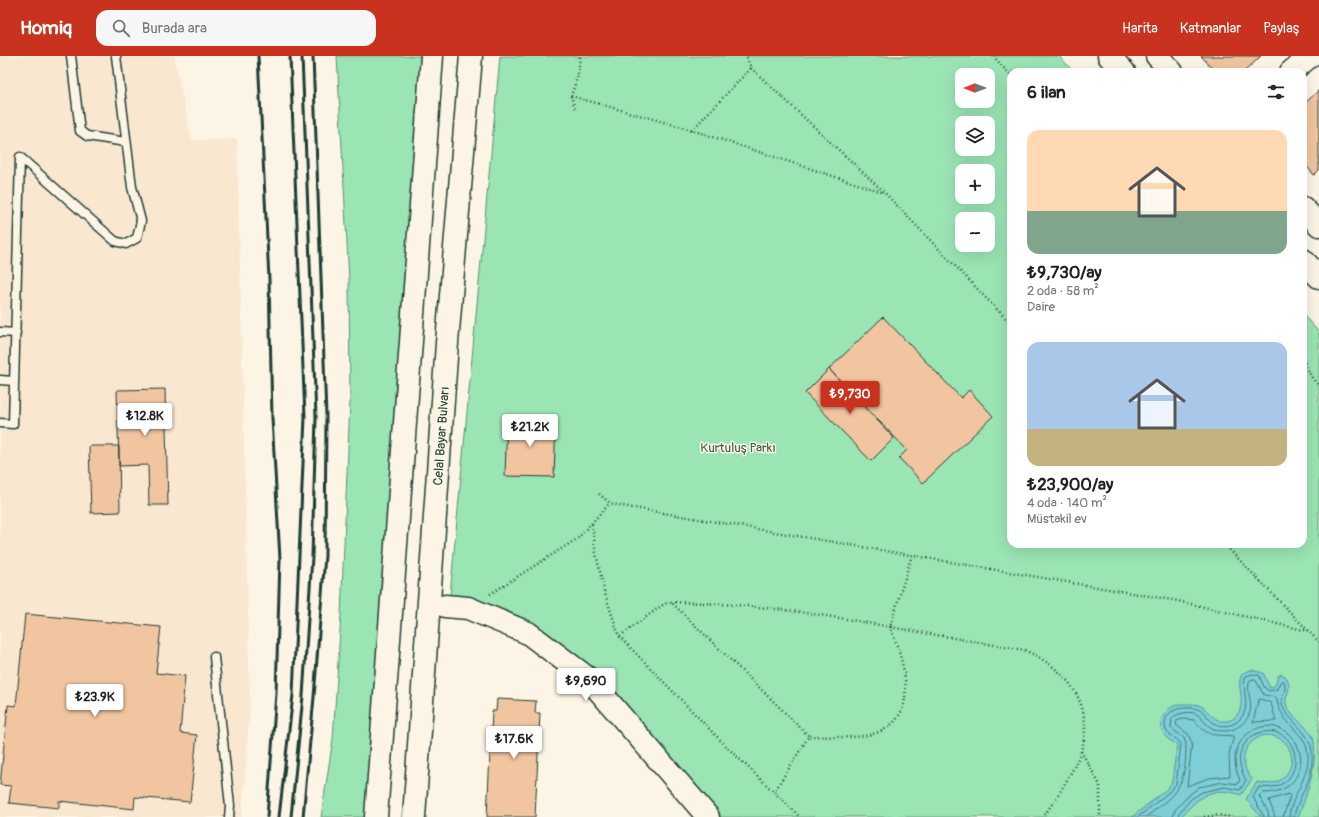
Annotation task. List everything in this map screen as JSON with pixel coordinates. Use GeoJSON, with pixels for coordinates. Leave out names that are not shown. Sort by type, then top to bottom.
{"type":"FeatureCollection","features":[{"type":"Feature","properties":{"kind":"main road"},"geometry":{"type":"LineString","coordinates":[[376,817],[432,56]]}},
{"type":"Feature","properties":{"kind":"main road","name":"Celal Bayar Bulvarı"},"geometry":{"type":"LineString","coordinates":[[414,817],[447,351],[471,56]]}},
{"type":"Feature","properties":{"kind":"main road"},"geometry":{"type":"LineString","coordinates":[[1109,56],[1120,68]]}},
{"type":"Feature","properties":{"kind":"main road"},"geometry":{"type":"LineString","coordinates":[[1157,56],[1168,68]]}},
{"type":"Feature","properties":{"kind":"main road"},"geometry":{"type":"LineString","coordinates":[[1296,68],[1310,56]]}},
{"type":"Feature","properties":{"kind":"main road"},"geometry":{"type":"LineString","coordinates":[[1307,212],[1319,225]]}},
{"type":"Feature","properties":{"kind":"main road"},"geometry":{"type":"LineString","coordinates":[[1307,264],[1319,277]]}},
{"type":"Feature","properties":{"kind":"main road"},"geometry":{"type":"LineString","coordinates":[[445,606],[468,608],[528,633],[589,679],[708,817]]}},
{"type":"Feature","properties":{"kind":"lane"},"geometry":{"type":"LineString","coordinates":[[72,56],[80,131],[87,136],[126,142]]}},
{"type":"Feature","properties":{"kind":"lane"},"geometry":{"type":"LineString","coordinates":[[0,423],[13,424],[20,157],[115,241],[126,244],[137,238],[140,221],[132,187],[116,56]]}},
{"type":"Feature","properties":{"kind":"lane"},"geometry":{"type":"LineString","coordinates":[[0,332],[16,333]]}},
{"type":"Feature","properties":{"kind":"lane"},"geometry":{"type":"LineString","coordinates":[[0,380],[14,381]]}},
{"type":"Feature","properties":{"kind":"lane"},"geometry":{"type":"LineString","coordinates":[[214,657],[230,806],[229,817]]}},
{"type":"Feature","properties":{"kind":"path"},"geometry":{"type":"LineString","coordinates":[[575,108],[571,96],[578,75],[580,56]]}},
{"type":"Feature","properties":{"kind":"path"},"geometry":{"type":"LineString","coordinates":[[746,56],[751,68],[884,192],[1007,320]]}},
{"type":"Feature","properties":{"kind":"path"},"geometry":{"type":"LineString","coordinates":[[993,56],[1007,72]]}},
{"type":"Feature","properties":{"kind":"path"},"geometry":{"type":"LineString","coordinates":[[692,130],[751,68]]}},
{"type":"Feature","properties":{"kind":"path"},"geometry":{"type":"LineString","coordinates":[[571,96],[692,130],[884,192]]}},
{"type":"Feature","properties":{"kind":"path"},"geometry":{"type":"LineString","coordinates":[[1307,367],[1312,378],[1319,386]]}},
{"type":"Feature","properties":{"kind":"path"},"geometry":{"type":"LineString","coordinates":[[599,494],[610,503],[1178,601],[1308,631]]}},
{"type":"Feature","properties":{"kind":"path"},"geometry":{"type":"LineString","coordinates":[[468,608],[577,539],[610,503]]}},
{"type":"Feature","properties":{"kind":"path"},"geometry":{"type":"LineString","coordinates":[[592,524],[596,554],[605,594],[620,636],[726,746],[800,817]]}},
{"type":"Feature","properties":{"kind":"path"},"geometry":{"type":"LineString","coordinates":[[1228,548],[1319,642]]}},
{"type":"Feature","properties":{"kind":"path"},"geometry":{"type":"LineString","coordinates":[[671,602],[808,736],[856,736],[876,733],[884,729],[896,718],[904,700],[906,675],[898,647],[890,627],[912,555]]}},
{"type":"Feature","properties":{"kind":"path"},"geometry":{"type":"LineString","coordinates":[[620,636],[664,604],[671,602],[707,603],[812,613],[1024,650],[1042,658],[1059,671],[1080,698],[1084,709],[1084,730],[1081,751],[1043,817]]}},
{"type":"Feature","properties":{"kind":"path"},"geometry":{"type":"LineString","coordinates":[[774,792],[808,736]]}},
{"type":"Feature","properties":{"kind":"path"},"geometry":{"type":"LineString","coordinates":[[1081,751],[1100,785],[1100,817]]}},
{"type":"Feature","properties":{"kind":"path"},"geometry":{"type":"LineString","coordinates":[[1204,817],[1218,815],[1230,817]]}},
{"type":"Feature","properties":{"kind":"shaded area"},"geometry":{"type":"Polygon","coordinates":[[[0,56],[174,56],[192,140],[237,139],[250,705],[242,817],[0,817],[0,56]]]}},
{"type":"Feature","properties":{"kind":"green space"},"geometry":{"type":"Polygon","coordinates":[[[337,56],[421,56],[366,817],[321,817],[333,739],[341,615],[350,402],[349,281],[337,56]]]}},
{"type":"Feature","properties":{"kind":"green space","name":"Kurtuluş Parkı"},"geometry":{"type":"Polygon","coordinates":[[[500,56],[1059,56],[1070,68],[1007,68],[1007,548],[1307,548],[1307,319],[1319,332],[1319,817],[708,817],[589,679],[528,633],[449,606],[500,56]]]}},
{"type":"Feature","properties":{"kind":"water"},"geometry":{"type":"Polygon","coordinates":[[[1252,670],[1263,673],[1270,688],[1275,686],[1278,676],[1281,674],[1285,676],[1289,685],[1286,699],[1287,707],[1308,729],[1313,737],[1314,757],[1311,778],[1298,817],[1261,817],[1246,799],[1257,782],[1269,784],[1279,781],[1286,774],[1290,766],[1291,757],[1289,748],[1283,741],[1268,735],[1255,739],[1246,750],[1244,755],[1244,765],[1252,779],[1241,795],[1222,791],[1207,794],[1194,803],[1181,817],[1132,817],[1167,789],[1172,782],[1177,745],[1169,740],[1162,731],[1162,720],[1167,711],[1176,705],[1194,704],[1203,707],[1217,720],[1228,721],[1233,719],[1239,712],[1241,705],[1241,677],[1244,673],[1252,670]]]}},
{"type":"Feature","properties":{"kind":"building"},"geometry":{"type":"Polygon","coordinates":[[[1201,56],[1261,56],[1248,68],[1212,68],[1201,56]]]}},
{"type":"Feature","properties":{"kind":"building"},"geometry":{"type":"Polygon","coordinates":[[[1319,90],[1319,170],[1314,175],[1307,167],[1307,101],[1319,90]]]}},
{"type":"Feature","properties":{"kind":"building"},"geometry":{"type":"Polygon","coordinates":[[[883,317],[961,398],[969,390],[993,416],[923,483],[899,458],[907,450],[829,369],[883,317]]]}},
{"type":"Feature","properties":{"kind":"building"},"geometry":{"type":"Polygon","coordinates":[[[829,369],[894,438],[871,461],[805,393],[829,369]]]}},
{"type":"Feature","properties":{"kind":"building"},"geometry":{"type":"Polygon","coordinates":[[[165,389],[168,505],[149,505],[148,465],[119,466],[117,390],[165,389]]]}},
{"type":"Feature","properties":{"kind":"building"},"geometry":{"type":"Polygon","coordinates":[[[507,418],[556,420],[554,477],[505,476],[507,418]]]}},
{"type":"Feature","properties":{"kind":"building"},"geometry":{"type":"Polygon","coordinates":[[[89,446],[119,446],[120,512],[91,513],[89,446]]]}},
{"type":"Feature","properties":{"kind":"building"},"geometry":{"type":"Polygon","coordinates":[[[25,614],[161,627],[156,673],[185,676],[180,733],[197,735],[190,802],[135,797],[134,809],[59,801],[59,808],[9,803],[11,786],[0,785],[8,705],[16,706],[25,614]]]}},
{"type":"Feature","properties":{"kind":"building"},"geometry":{"type":"Polygon","coordinates":[[[497,699],[536,701],[535,713],[540,713],[535,817],[487,817],[492,711],[496,711],[497,699]]]}},
{"type":"Feature","properties":{"kind":"railway"},"geometry":{"type":"LineString","coordinates":[[258,56],[269,279],[272,418],[280,559],[276,693],[267,817]]}},
{"type":"Feature","properties":{"kind":"railway"},"geometry":{"type":"LineString","coordinates":[[279,817],[293,695],[305,417],[290,56]]}},
{"type":"Feature","properties":{"kind":"railway"},"geometry":{"type":"LineString","coordinates":[[291,817],[303,696],[312,557],[316,417],[302,56]]}},
{"type":"Feature","properties":{"kind":"railway"},"geometry":{"type":"LineString","coordinates":[[303,817],[325,556],[326,416],[313,56]]}}]}
